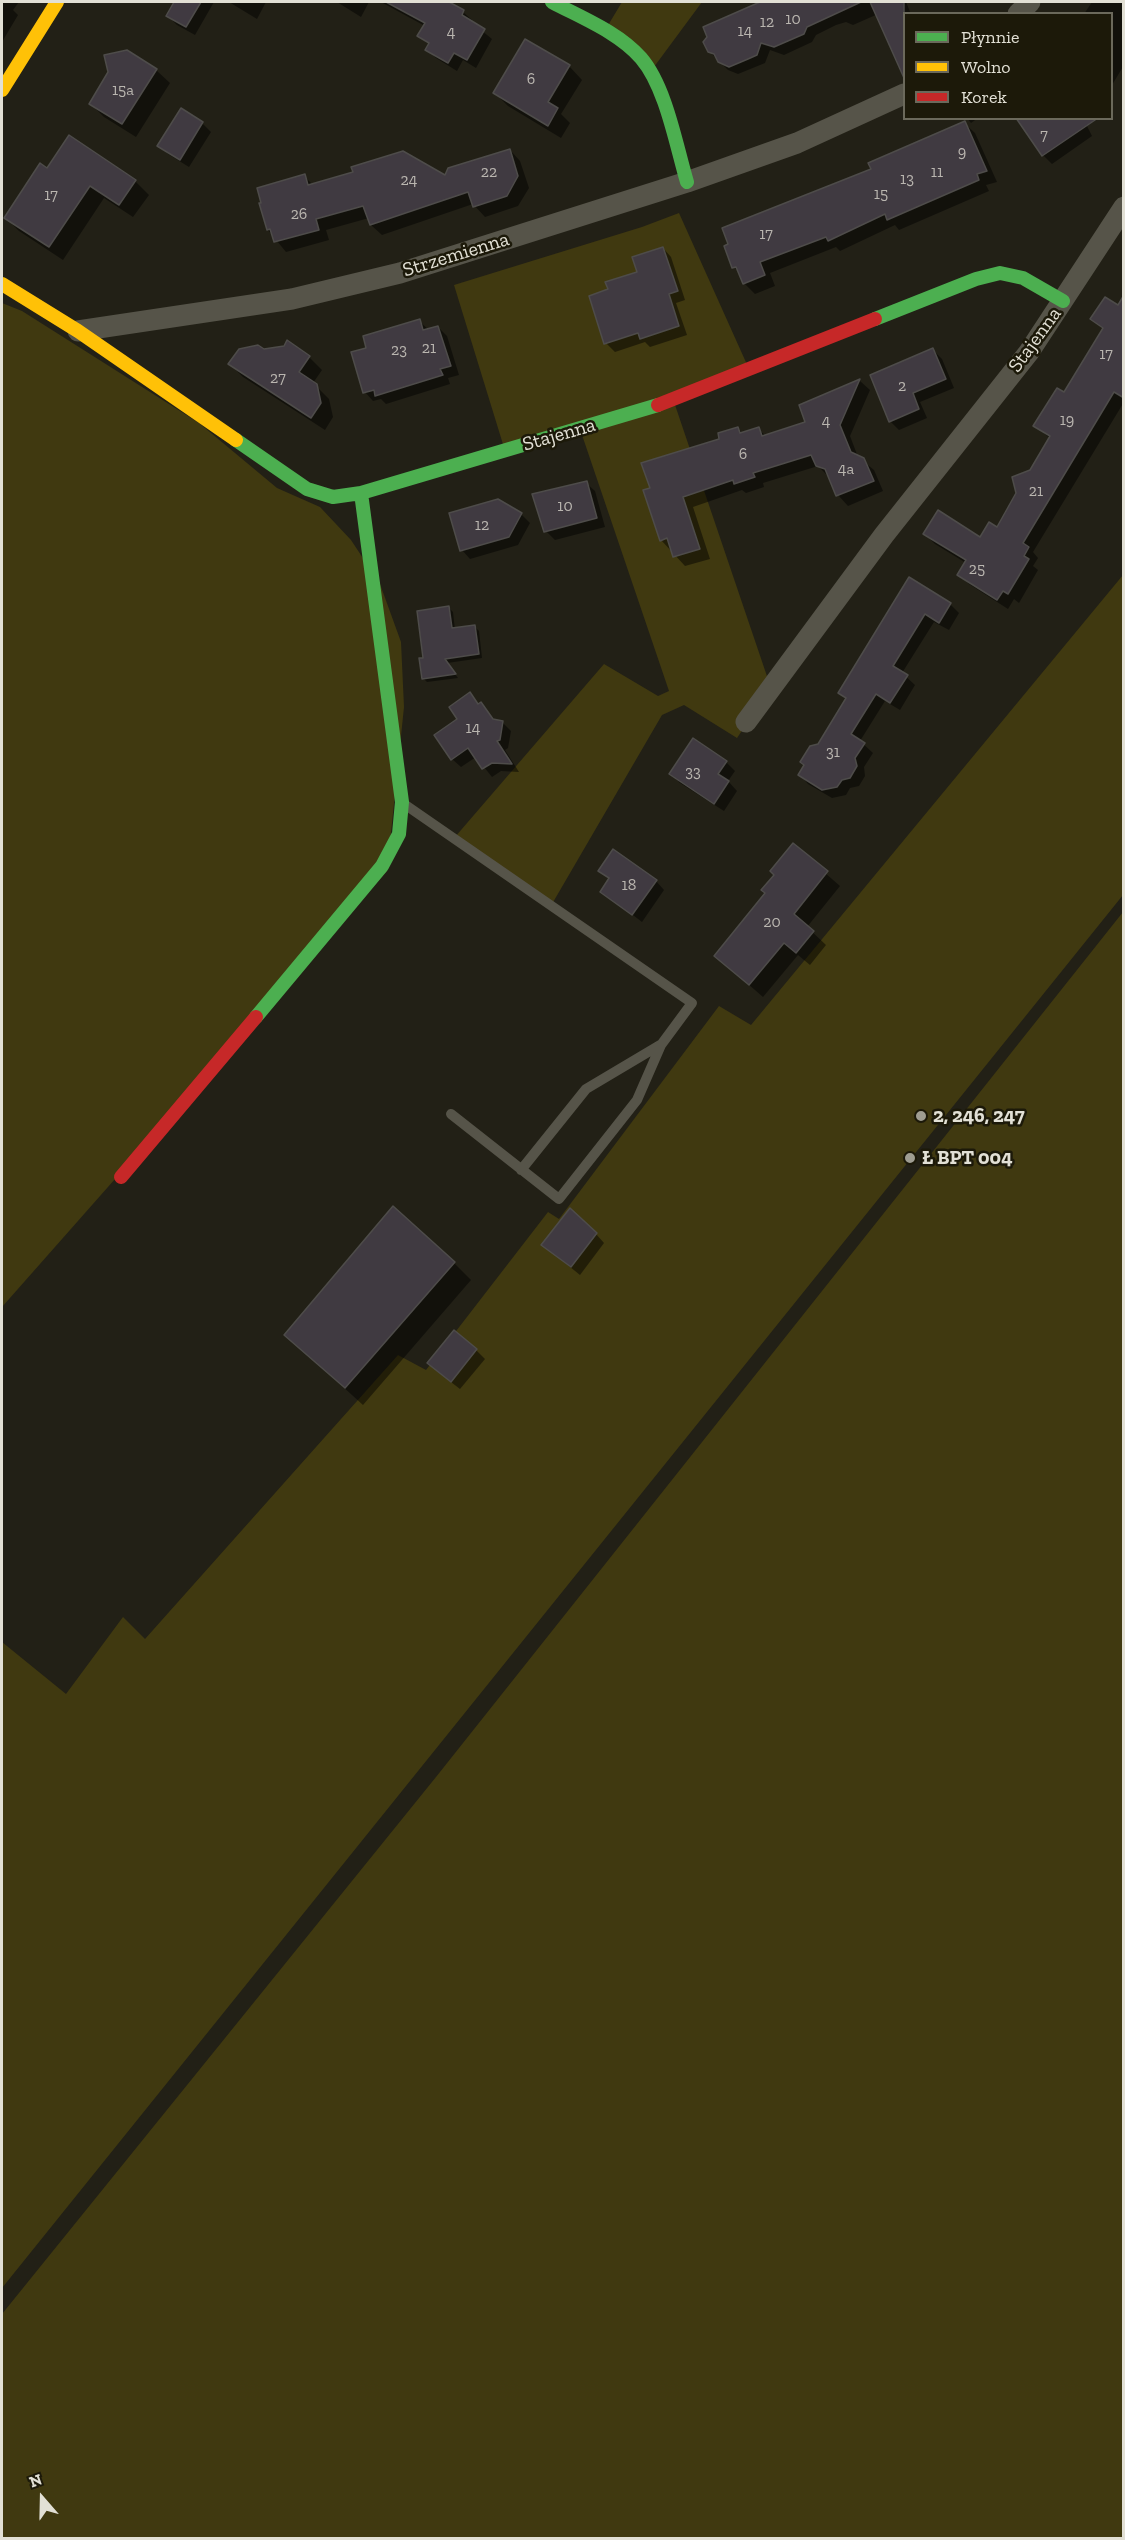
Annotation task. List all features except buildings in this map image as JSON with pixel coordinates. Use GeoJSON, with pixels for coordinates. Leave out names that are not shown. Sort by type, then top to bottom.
{"type":"FeatureCollection","features":[{"type":"Feature","properties":{"kind":"street"},"geometry":{"type":"LineString","coordinates":[[2,90],[57,2]]}},
{"type":"Feature","properties":{"kind":"street"},"geometry":{"type":"LineString","coordinates":[[552,2],[625,43],[643,60],[655,80],[687,182]]}},
{"type":"Feature","properties":{"kind":"street","name":"Strzemienna"},"geometry":{"type":"LineString","coordinates":[[78,331],[292,299],[400,273],[687,182],[798,143],[903,94]]}},
{"type":"Feature","properties":{"kind":"street","name":"Stajenna"},"geometry":{"type":"LineString","coordinates":[[746,722],[884,535],[1029,352],[1124,207]]}},
{"type":"Feature","properties":{"kind":"street","name":"Stajenna"},"geometry":{"type":"LineString","coordinates":[[78,331],[307,489],[333,497],[360,492],[633,414],[704,388],[976,279],[1000,273],[1023,278],[1063,301]]}},
{"type":"Feature","properties":{"kind":"street"},"geometry":{"type":"LineString","coordinates":[[2,284],[78,331]]}},
{"type":"Feature","properties":{"kind":"street"},"geometry":{"type":"LineString","coordinates":[[121,1177],[375,876],[392,852],[402,827],[402,802],[360,492]]}},
{"type":"Feature","properties":{"kind":"lane"},"geometry":{"type":"LineString","coordinates":[[402,802],[692,1003],[661,1045],[637,1100],[559,1199],[451,1114]]}},
{"type":"Feature","properties":{"kind":"lane"},"geometry":{"type":"LineString","coordinates":[[521,1170],[586,1089],[661,1045]]}},
{"type":"Feature","properties":{"kind":"shaded area"},"geometry":{"type":"Polygon","coordinates":[[[622,2],[702,2],[651,71],[604,32],[622,2]]]}},
{"type":"Feature","properties":{"kind":"shaded area"},"geometry":{"type":"Polygon","coordinates":[[[679,213],[749,369],[674,402],[771,688],[737,738],[684,705],[662,715],[552,904],[455,837],[604,664],[658,696],[669,691],[581,432],[506,454],[454,285],[642,227],[679,213]]]}},
{"type":"Feature","properties":{"kind":"shaded area"},"geometry":{"type":"Polygon","coordinates":[[[2,303],[22,311],[199,423],[277,488],[320,507],[351,540],[380,584],[401,642],[404,707],[387,871],[2,1307],[2,303]]]}},
{"type":"Feature","properties":{"kind":"shaded area"},"geometry":{"type":"Polygon","coordinates":[[[1123,575],[1123,895],[2,2288],[2,1642],[66,1694],[123,1617],[145,1639],[398,1355],[426,1370],[548,1212],[559,1219],[719,1006],[751,1025],[1123,575]]]}},
{"type":"Feature","properties":{"kind":"shaded area"},"geometry":{"type":"Polygon","coordinates":[[[1123,912],[1123,2538],[2,2538],[2,2314],[436,1777],[1123,912]]]}},
{"type":"Feature","properties":{"kind":"traffic: fast"},"geometry":{"type":"LineString","coordinates":[[552,2],[611,33],[641,58],[650,70],[664,100],[687,182]]}},
{"type":"Feature","properties":{"kind":"traffic: fast"},"geometry":{"type":"LineString","coordinates":[[875,319],[976,279],[1000,273],[1023,278],[1063,301]]}},
{"type":"Feature","properties":{"kind":"traffic: fast"},"geometry":{"type":"LineString","coordinates":[[236,440],[307,489],[333,497],[361,493],[658,405]]}},
{"type":"Feature","properties":{"kind":"traffic: fast"},"geometry":{"type":"LineString","coordinates":[[256,1017],[382,866],[399,834],[402,802],[361,493]]}},
{"type":"Feature","properties":{"kind":"traffic: slow"},"geometry":{"type":"LineString","coordinates":[[2,90],[57,2]]}},
{"type":"Feature","properties":{"kind":"traffic: slow"},"geometry":{"type":"LineString","coordinates":[[2,284],[78,331],[236,440]]}},
{"type":"Feature","properties":{"kind":"traffic: jam"},"geometry":{"type":"LineString","coordinates":[[658,405],[875,319]]}},
{"type":"Feature","properties":{"kind":"traffic: jam"},"geometry":{"type":"LineString","coordinates":[[121,1177],[256,1017]]}},
{"type":"Feature","properties":{"kind":"place","name":"2, 246, 247"},"geometry":{"type":"Point","coordinates":[921,1116]}},
{"type":"Feature","properties":{"kind":"place","name":"Ł BPT 004"},"geometry":{"type":"Point","coordinates":[910,1158]}}]}
